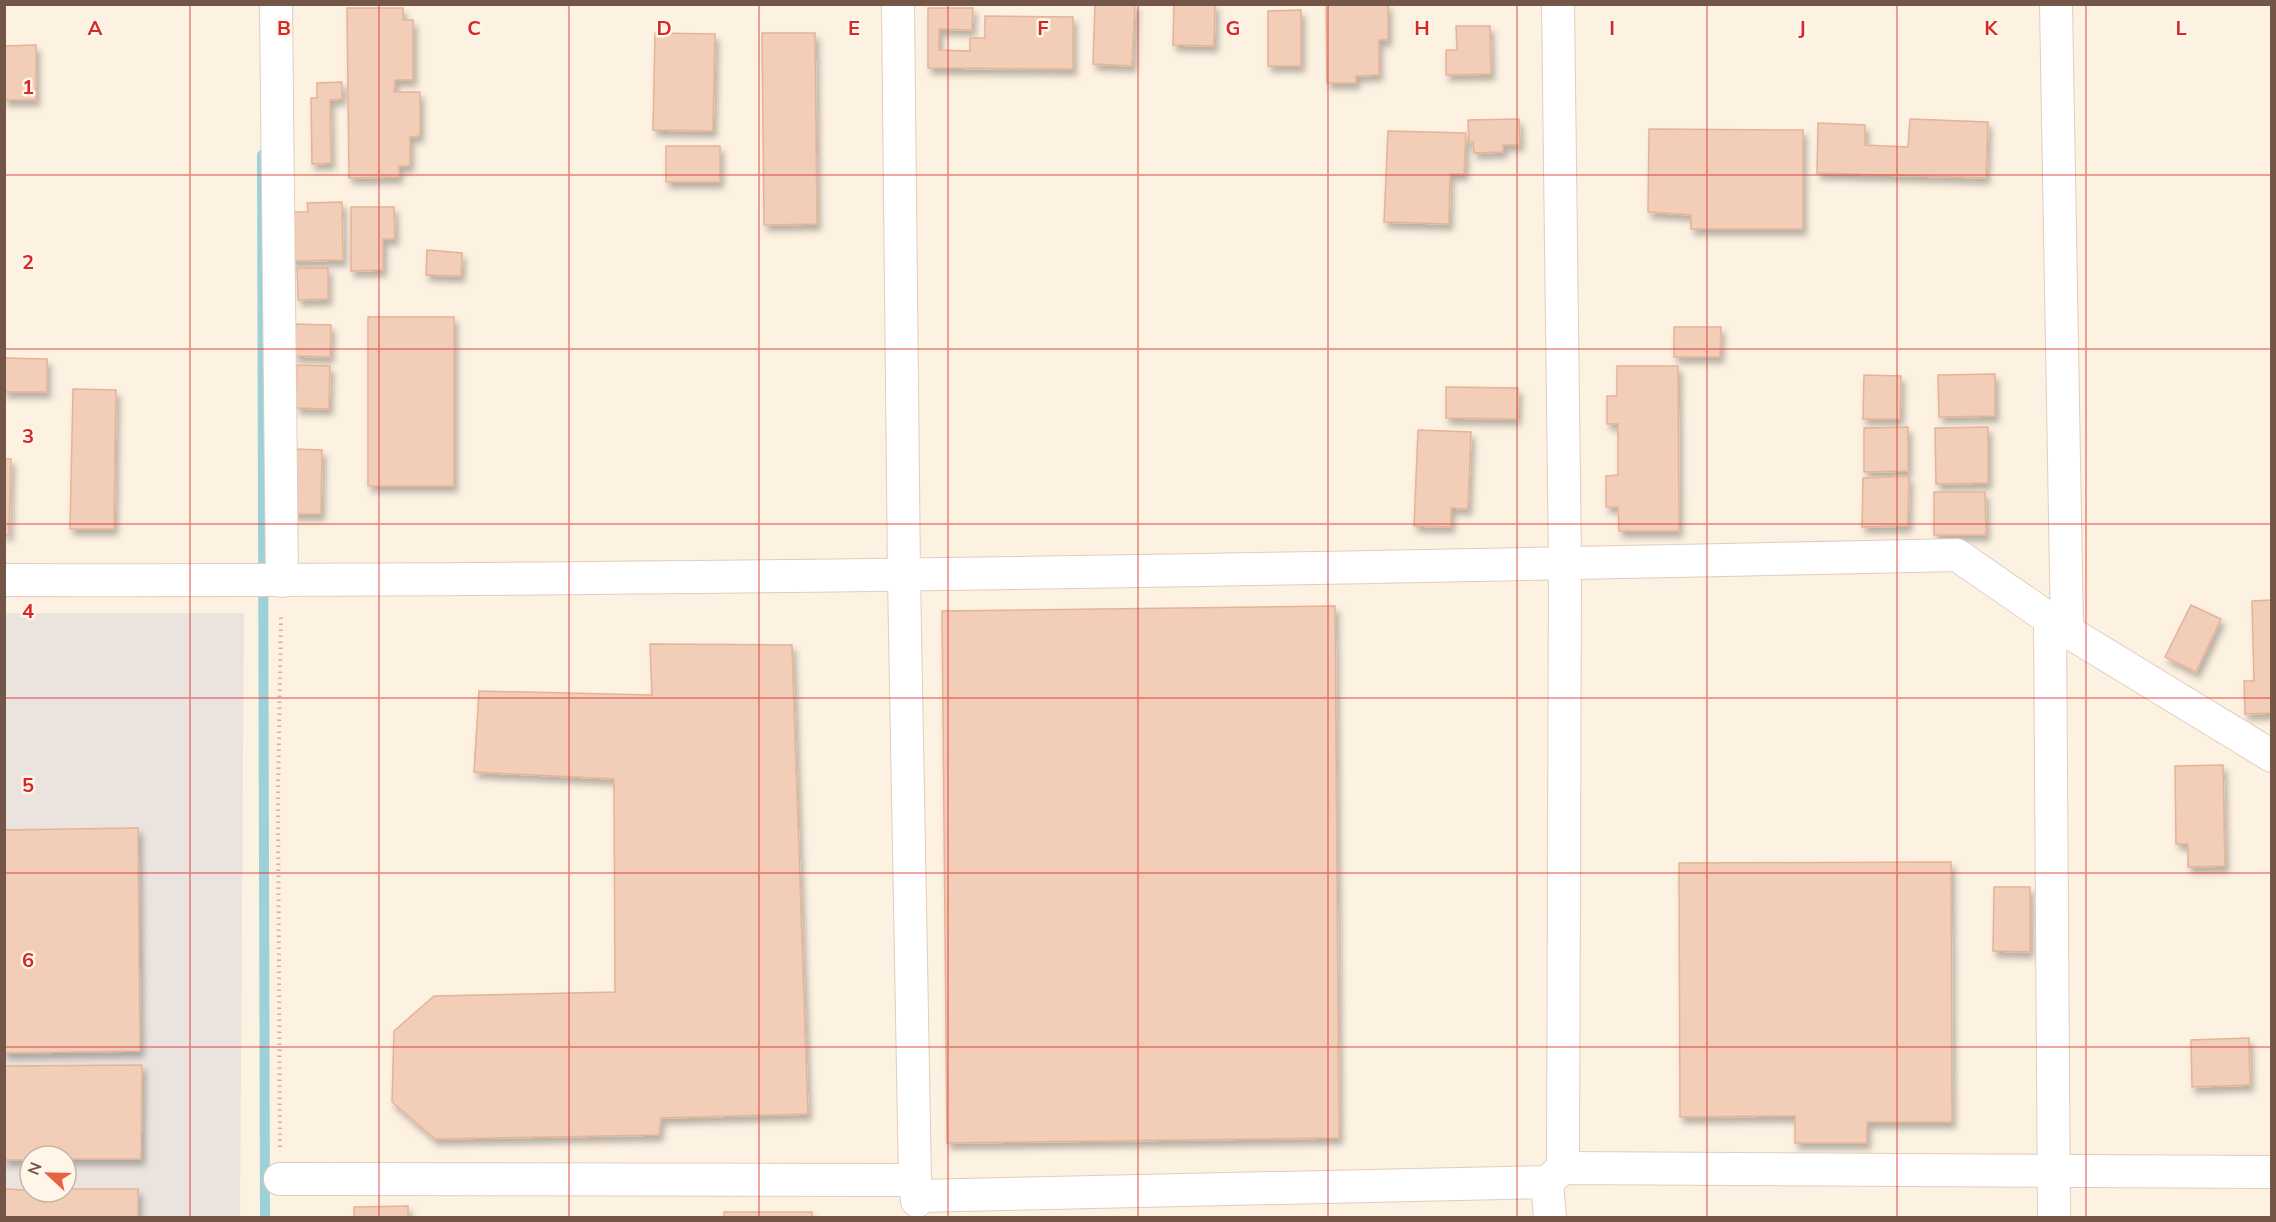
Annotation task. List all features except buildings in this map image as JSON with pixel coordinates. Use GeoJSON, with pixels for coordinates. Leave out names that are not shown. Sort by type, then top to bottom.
{"type":"FeatureCollection","features":[{"type":"Feature","properties":{"kind":"street"},"geometry":{"type":"LineString","coordinates":[[276,4],[282,581]]}},
{"type":"Feature","properties":{"kind":"street"},"geometry":{"type":"LineString","coordinates":[[898,4],[904,576],[916,1198]]}},
{"type":"Feature","properties":{"kind":"street"},"geometry":{"type":"LineString","coordinates":[[1550,1218],[1555,1175],[1565,563],[1558,4]]}},
{"type":"Feature","properties":{"kind":"street"},"geometry":{"type":"LineString","coordinates":[[2054,1218],[2059,625],[2056,4]]}},
{"type":"Feature","properties":{"kind":"street"},"geometry":{"type":"LineString","coordinates":[[4,580],[282,581],[904,576],[1957,555],[2059,625],[2271,756]]}},
{"type":"Feature","properties":{"kind":"street"},"geometry":{"type":"LineString","coordinates":[[280,1179],[916,1198],[1555,1175],[2053,1171],[2271,1172]]}},
{"type":"Feature","properties":{"kind":"path"},"geometry":{"type":"LineString","coordinates":[[280,1179],[278,800],[282,581]]}},
{"type":"Feature","properties":{"kind":"shaded area"},"geometry":{"type":"Polygon","coordinates":[[[5,613],[244,613],[240,1217],[5,1218],[5,613]]]}},
{"type":"Feature","properties":{"kind":"waterway"},"geometry":{"type":"LineString","coordinates":[[262,155],[265,1218]]}}]}
